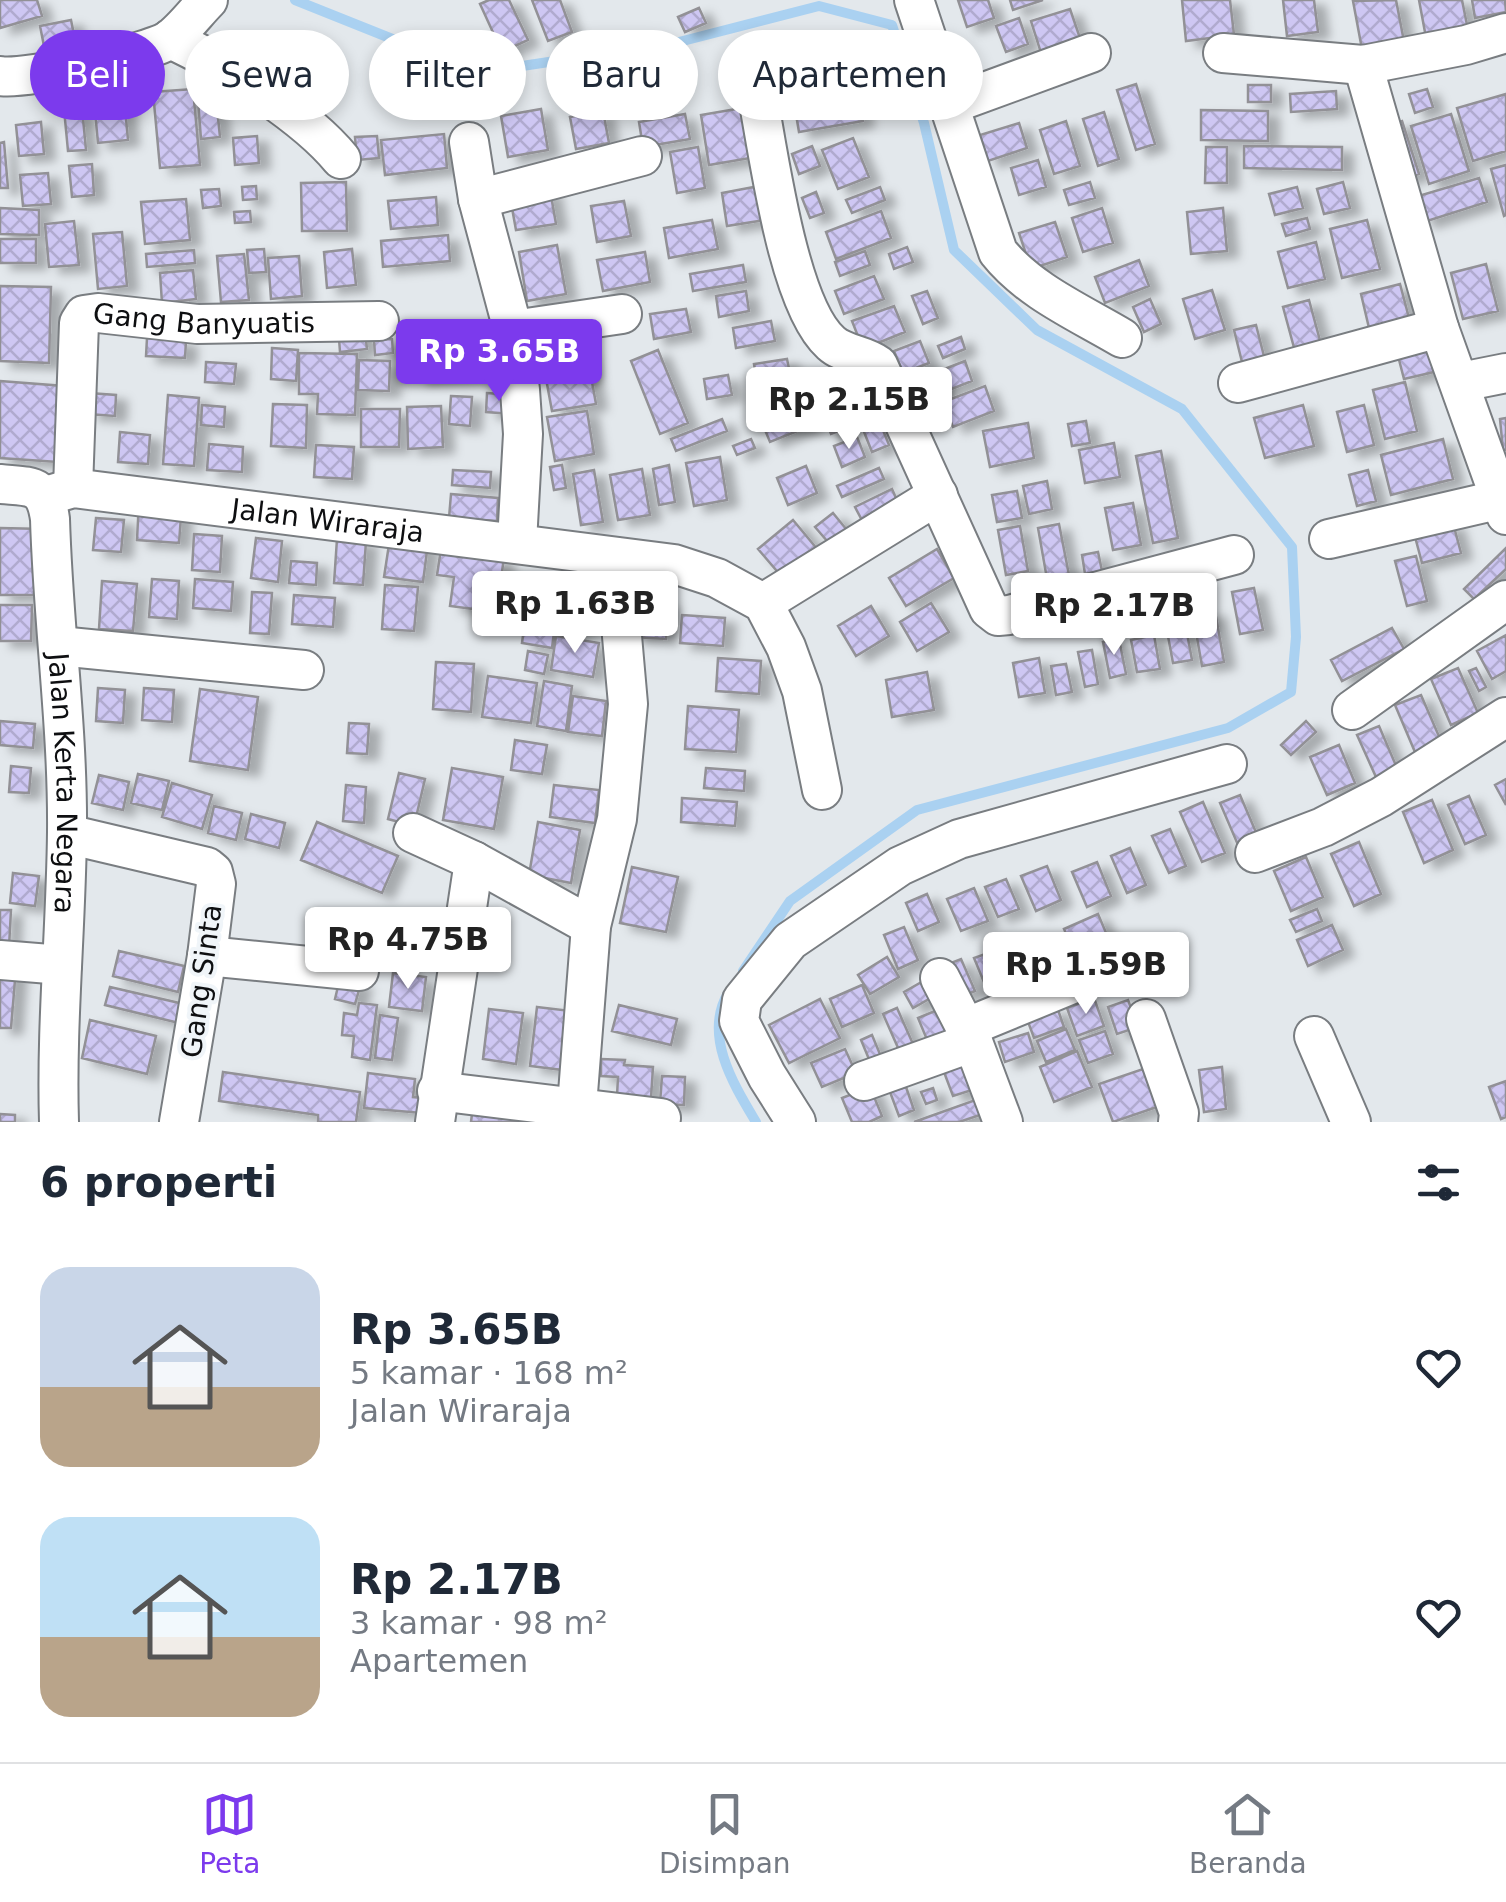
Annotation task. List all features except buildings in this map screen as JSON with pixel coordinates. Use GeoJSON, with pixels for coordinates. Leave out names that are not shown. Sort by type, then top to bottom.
{"type":"FeatureCollection","features":[{"type":"Feature","properties":{"kind":"street"},"geometry":{"type":"LineString","coordinates":[[0,76],[8,78],[124,56],[170,40],[208,0]]}},
{"type":"Feature","properties":{"kind":"street"},"geometry":{"type":"LineString","coordinates":[[914,0],[924,30]]}},
{"type":"Feature","properties":{"kind":"street"},"geometry":{"type":"LineString","coordinates":[[1222,53],[1363,65],[1466,46],[1506,33]]}},
{"type":"Feature","properties":{"kind":"street"},"geometry":{"type":"LineString","coordinates":[[170,40],[197,51],[312,128],[341,159]]}},
{"type":"Feature","properties":{"kind":"street"},"geometry":{"type":"LineString","coordinates":[[983,93],[1091,54]]}},
{"type":"Feature","properties":{"kind":"street"},"geometry":{"type":"LineString","coordinates":[[1328,538],[1504,504],[1439,328],[1363,65]]}},
{"type":"Feature","properties":{"kind":"street"},"geometry":{"type":"LineString","coordinates":[[762,120],[787,249],[809,313],[827,340],[840,350],[866,356],[878,365],[984,602],[998,616],[1234,555]]}},
{"type":"Feature","properties":{"kind":"street"},"geometry":{"type":"LineString","coordinates":[[955,120],[998,252],[1012,269],[1047,294],[1122,338]]}},
{"type":"Feature","properties":{"kind":"street"},"geometry":{"type":"LineString","coordinates":[[469,142],[478,199],[513,330],[523,434],[516,542]]}},
{"type":"Feature","properties":{"kind":"street"},"geometry":{"type":"LineString","coordinates":[[478,199],[642,156]]}},
{"type":"Feature","properties":{"kind":"street","name":"Gang Banyuatis"},"geometry":{"type":"LineString","coordinates":[[60,492],[79,323],[84,315],[98,313],[197,324],[379,321]]}},
{"type":"Feature","properties":{"kind":"street"},"geometry":{"type":"LineString","coordinates":[[513,330],[622,314]]}},
{"type":"Feature","properties":{"kind":"street"},"geometry":{"type":"LineString","coordinates":[[1238,383],[1439,328]]}},
{"type":"Feature","properties":{"kind":"street"},"geometry":{"type":"LineString","coordinates":[[1461,382],[1506,372]]}},
{"type":"Feature","properties":{"kind":"street"},"geometry":{"type":"LineString","coordinates":[[0,484],[60,492]]}},
{"type":"Feature","properties":{"kind":"street","name":"Jalan Wiraraja"},"geometry":{"type":"LineString","coordinates":[[60,492],[516,542],[674,564],[717,578],[762,602]]}},
{"type":"Feature","properties":{"kind":"street","name":"Jalan Kerta Negara"},"geometry":{"type":"LineString","coordinates":[[59,1122],[58,1036],[67,834],[66,749],[58,646],[60,492]]}},
{"type":"Feature","properties":{"kind":"street"},"geometry":{"type":"LineString","coordinates":[[822,790],[802,691],[786,647],[762,602],[938,495]]}},
{"type":"Feature","properties":{"kind":"street"},"geometry":{"type":"LineString","coordinates":[[578,1106],[591,926],[618,819],[628,704],[615,557]]}},
{"type":"Feature","properties":{"kind":"street"},"geometry":{"type":"LineString","coordinates":[[1352,710],[1506,600]]}},
{"type":"Feature","properties":{"kind":"street"},"geometry":{"type":"LineString","coordinates":[[58,646],[304,670]]}},
{"type":"Feature","properties":{"kind":"street"},"geometry":{"type":"LineString","coordinates":[[1255,854],[1323,827],[1380,797],[1506,718]]}},
{"type":"Feature","properties":{"kind":"street"},"geometry":{"type":"LineString","coordinates":[[796,1122],[739,1021],[742,1000],[790,941],[900,866],[959,840],[1228,764]]}},
{"type":"Feature","properties":{"kind":"street"},"geometry":{"type":"LineString","coordinates":[[413,833],[591,926]]}},
{"type":"Feature","properties":{"kind":"street","name":"Gang Sinta"},"geometry":{"type":"LineString","coordinates":[[67,834],[207,866],[213,872],[216,884],[207,956],[179,1122]]}},
{"type":"Feature","properties":{"kind":"street"},"geometry":{"type":"LineString","coordinates":[[474,862],[436,1106],[578,1106],[661,1118]]}},
{"type":"Feature","properties":{"kind":"street"},"geometry":{"type":"LineString","coordinates":[[207,956],[359,971]]}},
{"type":"Feature","properties":{"kind":"street"},"geometry":{"type":"LineString","coordinates":[[0,960],[62,965]]}},
{"type":"Feature","properties":{"kind":"street"},"geometry":{"type":"LineString","coordinates":[[864,1081],[1094,975]]}},
{"type":"Feature","properties":{"kind":"street"},"geometry":{"type":"LineString","coordinates":[[940,978],[969,1035],[1003,1122]]}},
{"type":"Feature","properties":{"kind":"street"},"geometry":{"type":"LineString","coordinates":[[1146,1019],[1179,1113],[1178,1122]]}},
{"type":"Feature","properties":{"kind":"street"},"geometry":{"type":"LineString","coordinates":[[1314,1036],[1350,1122]]}},
{"type":"Feature","properties":{"kind":"waterway"},"geometry":{"type":"LineString","coordinates":[[295,0],[430,54],[502,69],[675,43],[819,6],[892,25],[924,123],[954,250],[1037,330],[1182,409],[1292,547],[1296,637],[1291,692],[1228,728],[917,810],[790,901],[743,971]]}},
{"type":"Feature","properties":{"kind":"waterway"},"geometry":{"type":"LineString","coordinates":[[728,993],[721,1009],[720,1043],[731,1076],[756,1122]]}}]}
